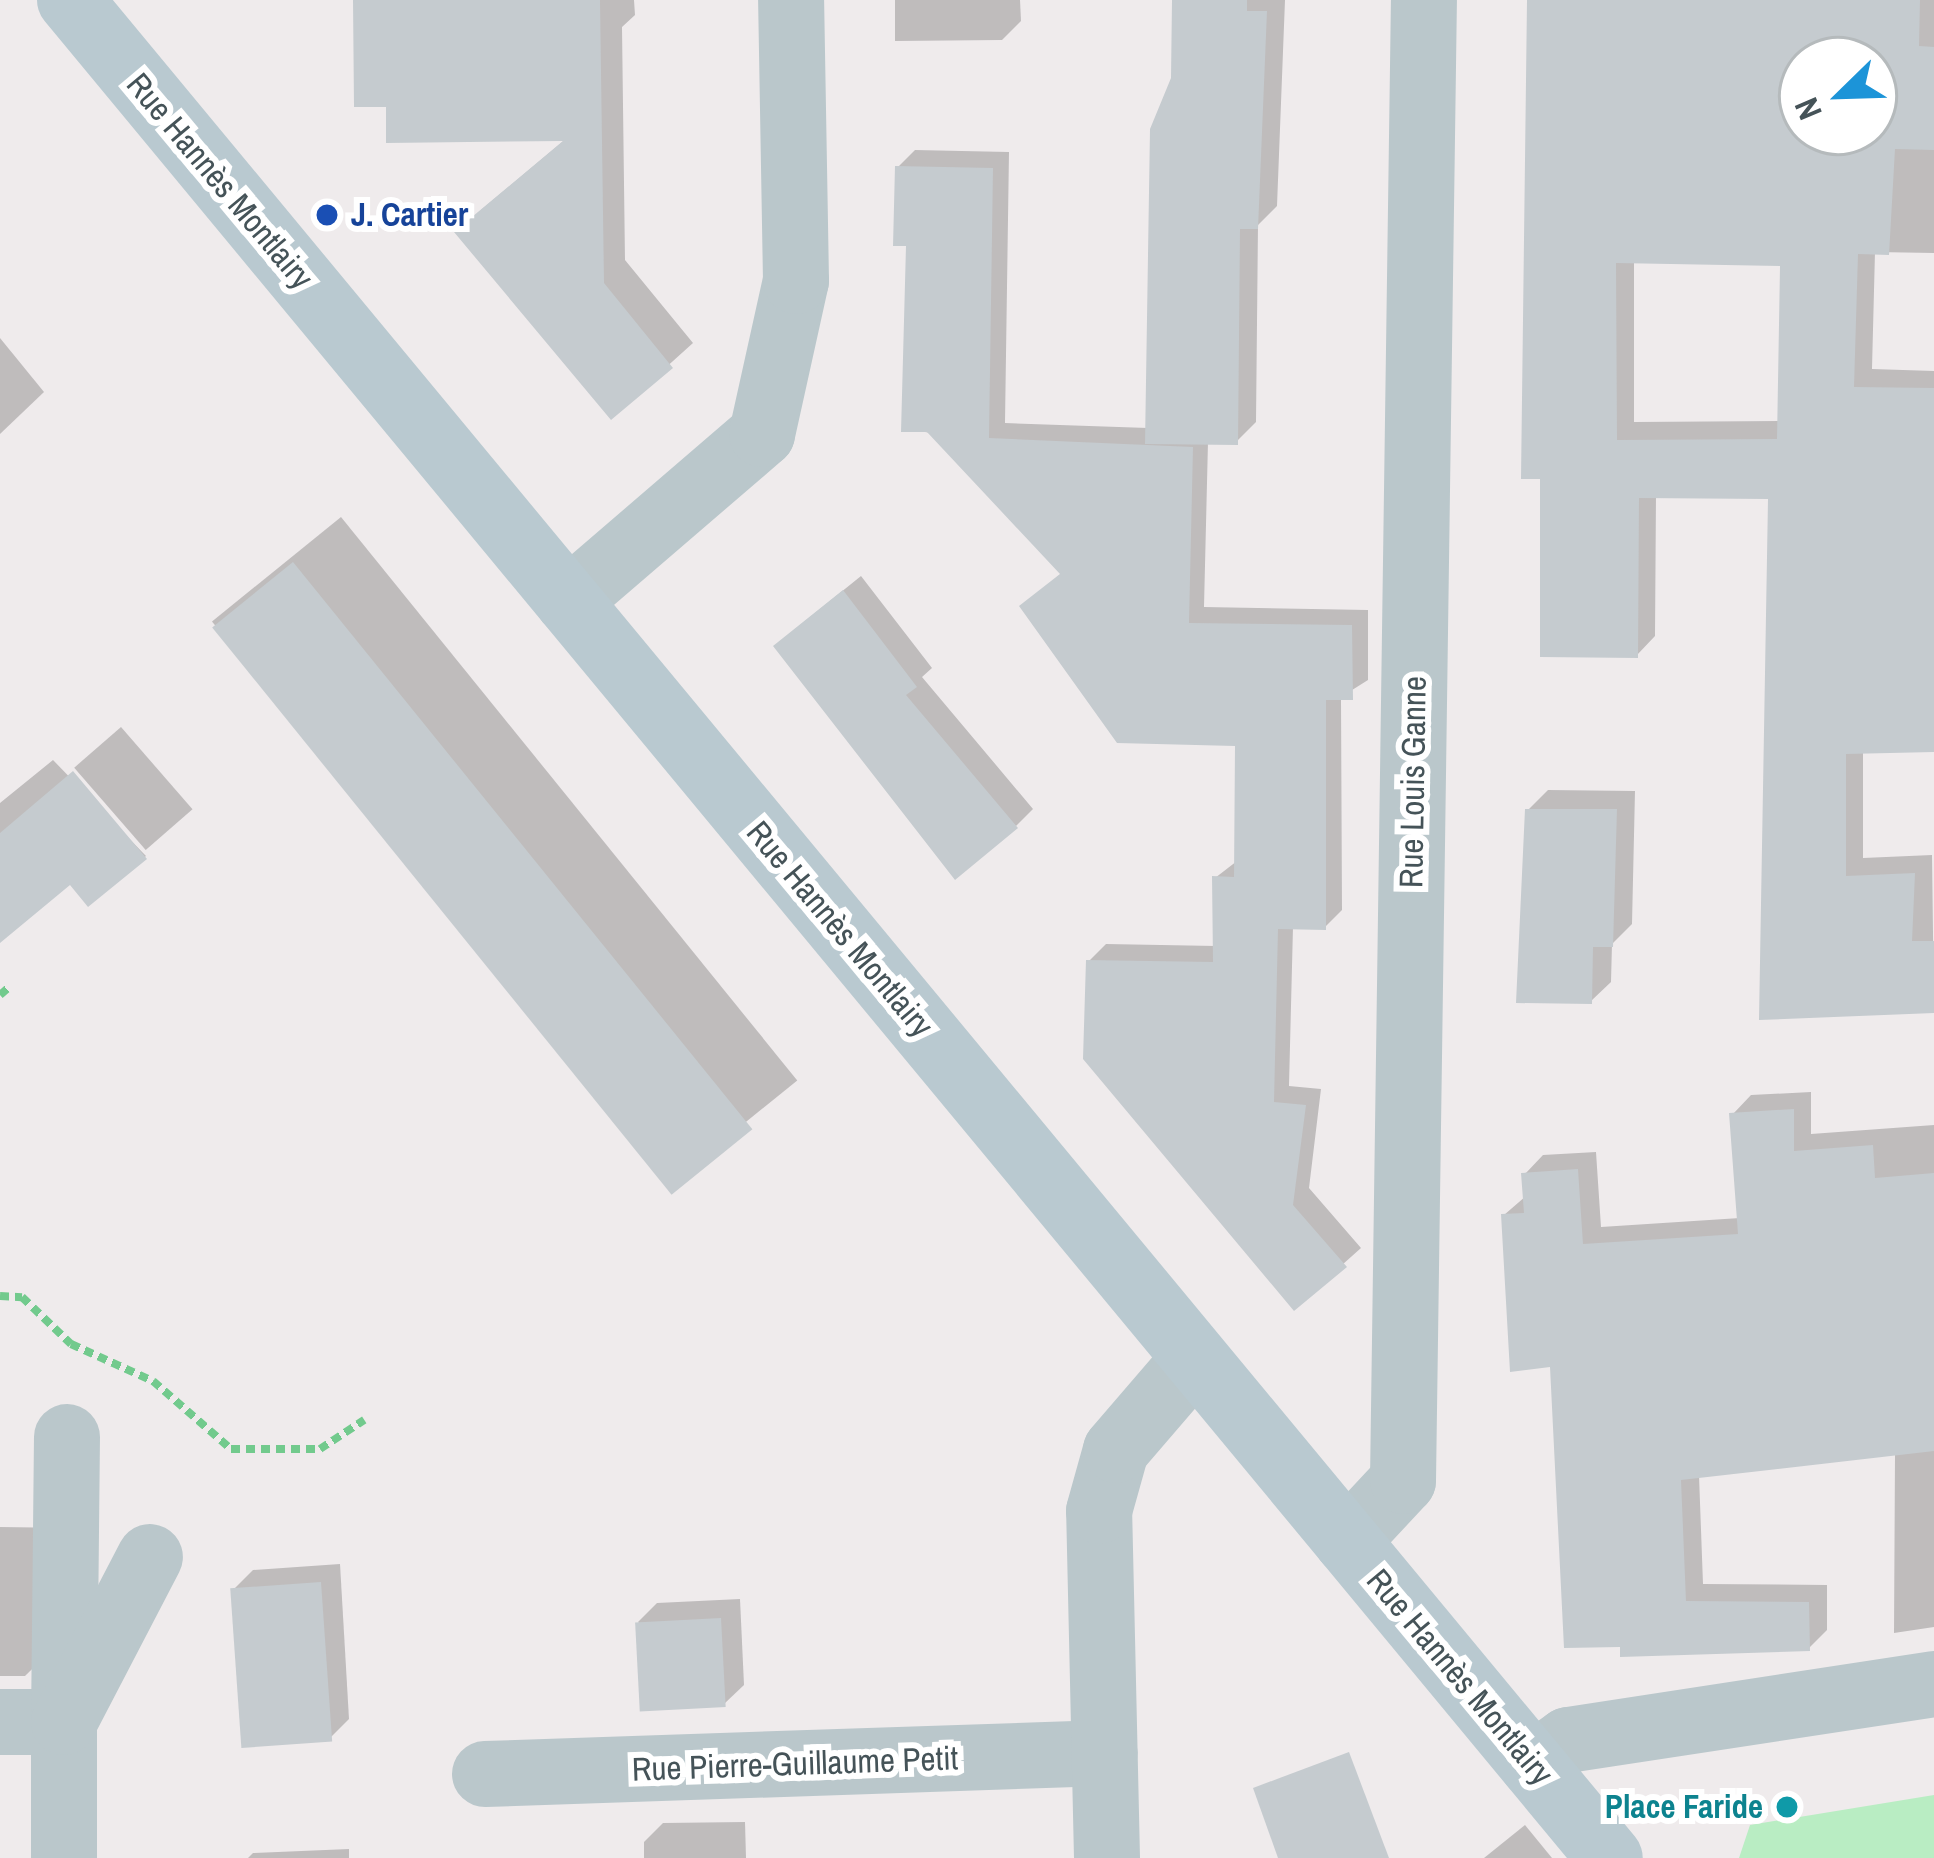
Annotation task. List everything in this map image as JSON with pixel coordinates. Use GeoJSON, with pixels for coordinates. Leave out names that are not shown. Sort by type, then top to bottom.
{"type":"FeatureCollection","features":[{"type":"Feature","properties":{"kind":"street","name":"Rue Hannès Montlairy"},"geometry":{"type":"LineString","coordinates":[[70,0],[1610,1858]]}},
{"type":"Feature","properties":{"kind":"street"},"geometry":{"type":"LineString","coordinates":[[568,601],[762,434],[796,281],[791,0]]}},
{"type":"Feature","properties":{"kind":"street","name":"Rue Louis Ganne"},"geometry":{"type":"LineString","coordinates":[[1347,1541],[1403,1481],[1424,0]]}},
{"type":"Feature","properties":{"kind":"street"},"geometry":{"type":"LineString","coordinates":[[1107,1858],[1099,1511],[1116,1450],[1196,1358]]}},
{"type":"Feature","properties":{"kind":"street"},"geometry":{"type":"LineString","coordinates":[[64,1858],[32,1722],[67,1437]]}},
{"type":"Feature","properties":{"kind":"street"},"geometry":{"type":"LineString","coordinates":[[32,1722],[150,1557]]}},
{"type":"Feature","properties":{"kind":"street"},"geometry":{"type":"LineString","coordinates":[[1533,1765],[1568,1740],[1934,1684]]}},
{"type":"Feature","properties":{"kind":"street","name":"Rue Pierre-Guillaume Petit"},"geometry":{"type":"LineString","coordinates":[[484,1774],[1105,1753]]}},
{"type":"Feature","properties":{"kind":"path"},"geometry":{"type":"LineString","coordinates":[[0,1296],[22,1297],[71,1344],[153,1381],[231,1449],[320,1449],[364,1420]]}},
{"type":"Feature","properties":{"kind":"green space"},"geometry":{"type":"Polygon","coordinates":[[[1934,1795],[1934,1858],[1739,1858],[1750,1825],[1934,1795]]]}},
{"type":"Feature","properties":{"kind":"building"},"geometry":{"type":"Polygon","coordinates":[[[353,0],[600,0],[604,283],[673,368],[611,420],[454,232],[563,141],[386,143],[386,107],[354,107],[353,0]]]}},
{"type":"Feature","properties":{"kind":"building"},"geometry":{"type":"Polygon","coordinates":[[[1172,0],[1247,0],[1247,11],[1267,11],[1258,229],[1240,229],[1238,445],[1145,444],[1150,129],[1171,78],[1172,0]]]}},
{"type":"Feature","properties":{"kind":"building"},"geometry":{"type":"Polygon","coordinates":[[[1527,0],[1920,0],[1919,46],[1934,47],[1934,150],[1898,149],[1898,36],[1778,36],[1778,156],[1895,156],[1889,255],[1858,254],[1854,387],[1934,388],[1934,752],[1846,754],[1846,876],[1915,873],[1912,941],[1934,941],[1934,1013],[1759,1020],[1768,499],[1639,498],[1638,658],[1540,657],[1540,479],[1521,479],[1527,0]],[[1616,263],[1617,440],[1777,439],[1780,266],[1616,263]]]}},
{"type":"Feature","properties":{"kind":"building"},"geometry":{"type":"Polygon","coordinates":[[[895,166],[993,168],[989,438],[1193,447],[1189,623],[1352,625],[1353,700],[1326,700],[1326,930],[1278,929],[1274,1102],[1306,1105],[1293,1205],[1347,1267],[1294,1311],[1083,1059],[1086,960],[1213,962],[1212,876],[1234,877],[1235,746],[1117,743],[1019,606],[1060,574],[927,432],[901,432],[906,246],[893,246],[895,166]]]}},
{"type":"Feature","properties":{"kind":"building"},"geometry":{"type":"Polygon","coordinates":[[[293,562],[752,1129],[672,1195],[212,627],[293,562]]]}},
{"type":"Feature","properties":{"kind":"building"},"geometry":{"type":"Polygon","coordinates":[[[843,590],[917,687],[906,695],[1018,828],[955,880],[773,646],[843,590]]]}},
{"type":"Feature","properties":{"kind":"building"},"geometry":{"type":"Polygon","coordinates":[[[73,771],[147,859],[88,907],[70,885],[0,943],[0,833],[73,771]]]}},
{"type":"Feature","properties":{"kind":"building"},"geometry":{"type":"Polygon","coordinates":[[[1525,809],[1617,809],[1613,947],[1593,947],[1592,1004],[1516,1003],[1525,809]]]}},
{"type":"Feature","properties":{"kind":"building"},"geometry":{"type":"Polygon","coordinates":[[[1794,1109],[1794,1151],[1873,1145],[1875,1178],[1934,1173],[1934,1451],[1681,1480],[1686,1601],[1809,1602],[1810,1651],[1620,1657],[1620,1647],[1564,1648],[1550,1367],[1510,1372],[1501,1214],[1524,1213],[1521,1173],[1578,1169],[1583,1244],[1738,1234],[1729,1113],[1794,1109]]]}},
{"type":"Feature","properties":{"kind":"building"},"geometry":{"type":"Polygon","coordinates":[[[321,1582],[332,1742],[241,1748],[230,1588],[321,1582]]]}},
{"type":"Feature","properties":{"kind":"building"},"geometry":{"type":"Polygon","coordinates":[[[721,1618],[726,1707],[640,1711],[635,1623],[721,1618]]]}},
{"type":"Feature","properties":{"kind":"building"},"geometry":{"type":"Polygon","coordinates":[[[1349,1752],[1389,1858],[1278,1858],[1253,1788],[1349,1752]]]}},
{"type":"Feature","properties":{"kind":"place","name":"J. Cartier"},"geometry":{"type":"Point","coordinates":[327,215]}},
{"type":"Feature","properties":{"kind":"place","name":"Place Faride"},"geometry":{"type":"Point","coordinates":[1787,1807]}}]}
